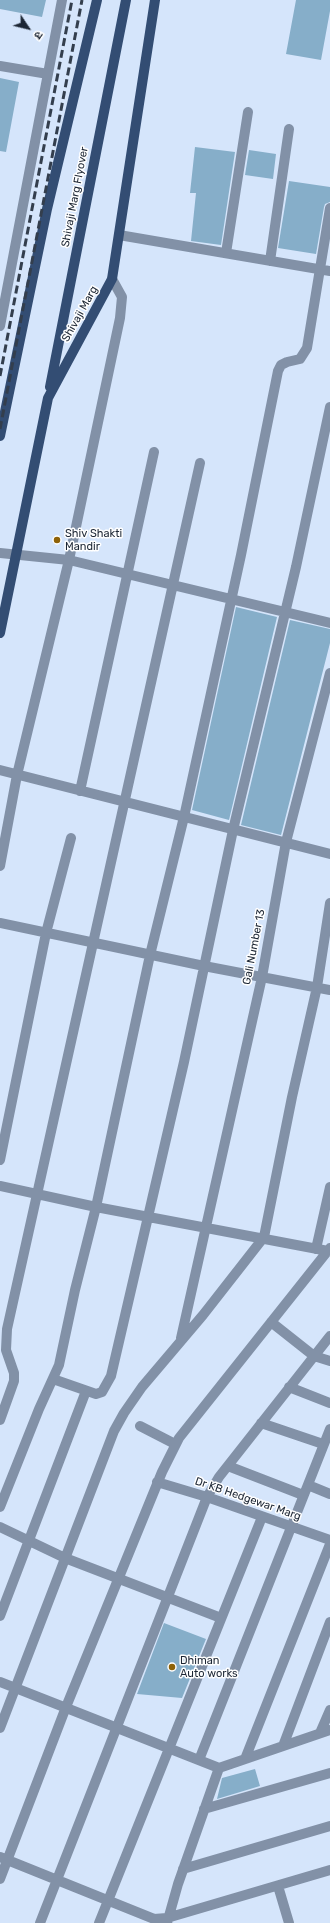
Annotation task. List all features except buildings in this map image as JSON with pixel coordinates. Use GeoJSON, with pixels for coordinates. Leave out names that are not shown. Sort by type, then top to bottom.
{"type":"FeatureCollection","features":[{"type":"Feature","properties":{"kind":"main road"},"geometry":{"type":"LineString","coordinates":[[0,436],[47,209],[97,0]]}},
{"type":"Feature","properties":{"kind":"main road","name":"Shivaji Marg Flyover"},"geometry":{"type":"LineString","coordinates":[[48,398],[126,0]]}},
{"type":"Feature","properties":{"kind":"main road","name":"Shivaji Marg"},"geometry":{"type":"LineString","coordinates":[[0,633],[48,398],[112,279],[120,235],[155,0]]}},
{"type":"Feature","properties":{"kind":"street"},"geometry":{"type":"LineString","coordinates":[[0,326],[62,0]]}},
{"type":"Feature","properties":{"kind":"street"},"geometry":{"type":"LineString","coordinates":[[0,66],[48,74]]}},
{"type":"Feature","properties":{"kind":"street"},"geometry":{"type":"LineString","coordinates":[[226,254],[248,112]]}},
{"type":"Feature","properties":{"kind":"street"},"geometry":{"type":"LineString","coordinates":[[270,261],[289,129]]}},
{"type":"Feature","properties":{"kind":"street"},"geometry":{"type":"LineString","coordinates":[[0,1507],[39,1409],[59,1365],[75,1290],[96,1207],[150,955],[184,817],[230,598],[241,555],[278,372],[281,365],[300,359],[304,355],[325,270],[330,208]]}},
{"type":"Feature","properties":{"kind":"street"},"geometry":{"type":"LineString","coordinates":[[120,235],[325,270]]}},
{"type":"Feature","properties":{"kind":"street"},"geometry":{"type":"LineString","coordinates":[[0,866],[16,775],[69,560],[120,318],[122,297],[112,279]]}},
{"type":"Feature","properties":{"kind":"street"},"geometry":{"type":"LineString","coordinates":[[53,1379],[96,1394],[102,1392],[111,1376],[131,1296],[184,1062],[233,830],[285,611],[330,407]]}},
{"type":"Feature","properties":{"kind":"street"},"geometry":{"type":"LineString","coordinates":[[80,791],[154,452]]}},
{"type":"Feature","properties":{"kind":"street"},"geometry":{"type":"LineString","coordinates":[[0,1420],[14,1381],[14,1373],[6,1350],[7,1329],[200,463]]}},
{"type":"Feature","properties":{"kind":"street"},"geometry":{"type":"LineString","coordinates":[[0,554],[16,554],[69,560],[330,623]]}},
{"type":"Feature","properties":{"kind":"street","name":"Gali Number 13"},"geometry":{"type":"LineString","coordinates":[[181,1340],[262,977],[286,842],[330,673]]}},
{"type":"Feature","properties":{"kind":"street"},"geometry":{"type":"LineString","coordinates":[[0,770],[330,854]]}},
{"type":"Feature","properties":{"kind":"street"},"geometry":{"type":"LineString","coordinates":[[0,1160],[46,933],[71,838]]}},
{"type":"Feature","properties":{"kind":"street"},"geometry":{"type":"LineString","coordinates":[[0,1728],[114,1431],[124,1412],[142,1387],[231,1281],[264,1237],[288,1112],[317,987],[330,903]]}},
{"type":"Feature","properties":{"kind":"street"},"geometry":{"type":"LineString","coordinates":[[0,923],[204,966],[330,990]]}},
{"type":"Feature","properties":{"kind":"street"},"geometry":{"type":"LineString","coordinates":[[0,1186],[96,1207],[264,1237],[316,1249],[329,1249]]}},
{"type":"Feature","properties":{"kind":"street"},"geometry":{"type":"LineString","coordinates":[[316,1249],[330,1187]]}},
{"type":"Feature","properties":{"kind":"street"},"geometry":{"type":"LineString","coordinates":[[0,1879],[4,1859],[157,1482],[179,1438],[329,1249]]}},
{"type":"Feature","properties":{"kind":"street"},"geometry":{"type":"LineString","coordinates":[[271,1322],[314,1356],[330,1361]]}},
{"type":"Feature","properties":{"kind":"street"},"geometry":{"type":"LineString","coordinates":[[40,1923],[207,1497],[228,1466],[330,1336]]}},
{"type":"Feature","properties":{"kind":"street"},"geometry":{"type":"LineString","coordinates":[[290,1387],[330,1404]]}},
{"type":"Feature","properties":{"kind":"street"},"geometry":{"type":"LineString","coordinates":[[0,1616],[27,1541],[86,1391]]}},
{"type":"Feature","properties":{"kind":"street"},"geometry":{"type":"LineString","coordinates":[[199,1760],[328,1436],[261,1423]]}},
{"type":"Feature","properties":{"kind":"street"},"geometry":{"type":"LineString","coordinates":[[140,1426],[176,1444]]}},
{"type":"Feature","properties":{"kind":"street"},"geometry":{"type":"LineString","coordinates":[[228,1466],[304,1495]]}},
{"type":"Feature","properties":{"kind":"street","name":"Dr KB Hedgewar Marg"},"geometry":{"type":"LineString","coordinates":[[157,1482],[207,1497],[330,1540]]}},
{"type":"Feature","properties":{"kind":"street"},"geometry":{"type":"LineString","coordinates":[[308,1485],[330,1494]]}},
{"type":"Feature","properties":{"kind":"street"},"geometry":{"type":"LineString","coordinates":[[99,1923],[262,1517]]}},
{"type":"Feature","properties":{"kind":"street"},"geometry":{"type":"LineString","coordinates":[[0,1527],[65,1558],[221,1618]]}},
{"type":"Feature","properties":{"kind":"street"},"geometry":{"type":"LineString","coordinates":[[245,1759],[330,1544]]}},
{"type":"Feature","properties":{"kind":"street"},"geometry":{"type":"LineString","coordinates":[[283,1746],[330,1622]]}},
{"type":"Feature","properties":{"kind":"street"},"geometry":{"type":"LineString","coordinates":[[0,1682],[219,1768],[325,1732],[330,1710]]}},
{"type":"Feature","properties":{"kind":"street"},"geometry":{"type":"LineString","coordinates":[[167,1921],[183,1869],[219,1768]]}},
{"type":"Feature","properties":{"kind":"street"},"geometry":{"type":"LineString","coordinates":[[204,1809],[330,1773]]}},
{"type":"Feature","properties":{"kind":"street"},"geometry":{"type":"LineString","coordinates":[[183,1869],[330,1826]]}},
{"type":"Feature","properties":{"kind":"street"},"geometry":{"type":"LineString","coordinates":[[4,1859],[154,1919],[167,1921],[330,1870]]}},
{"type":"Feature","properties":{"kind":"street"},"geometry":{"type":"LineString","coordinates":[[278,1886],[289,1923]]}},
{"type":"Feature","properties":{"kind":"street"},"geometry":{"type":"LineString","coordinates":[[144,1923],[154,1919]]}},
{"type":"Feature","properties":{"kind":"railway"},"geometry":{"type":"LineString","coordinates":[[0,376],[72,0]]}},
{"type":"Feature","properties":{"kind":"railway"},"geometry":{"type":"LineString","coordinates":[[0,429],[82,0]]}},
{"type":"Feature","properties":{"kind":"place","name":"Shiv Shakti Mandir"},"geometry":{"type":"Point","coordinates":[57,540]}},
{"type":"Feature","properties":{"kind":"place","name":"Dhiman Auto works"},"geometry":{"type":"Point","coordinates":[172,1667]}}]}
